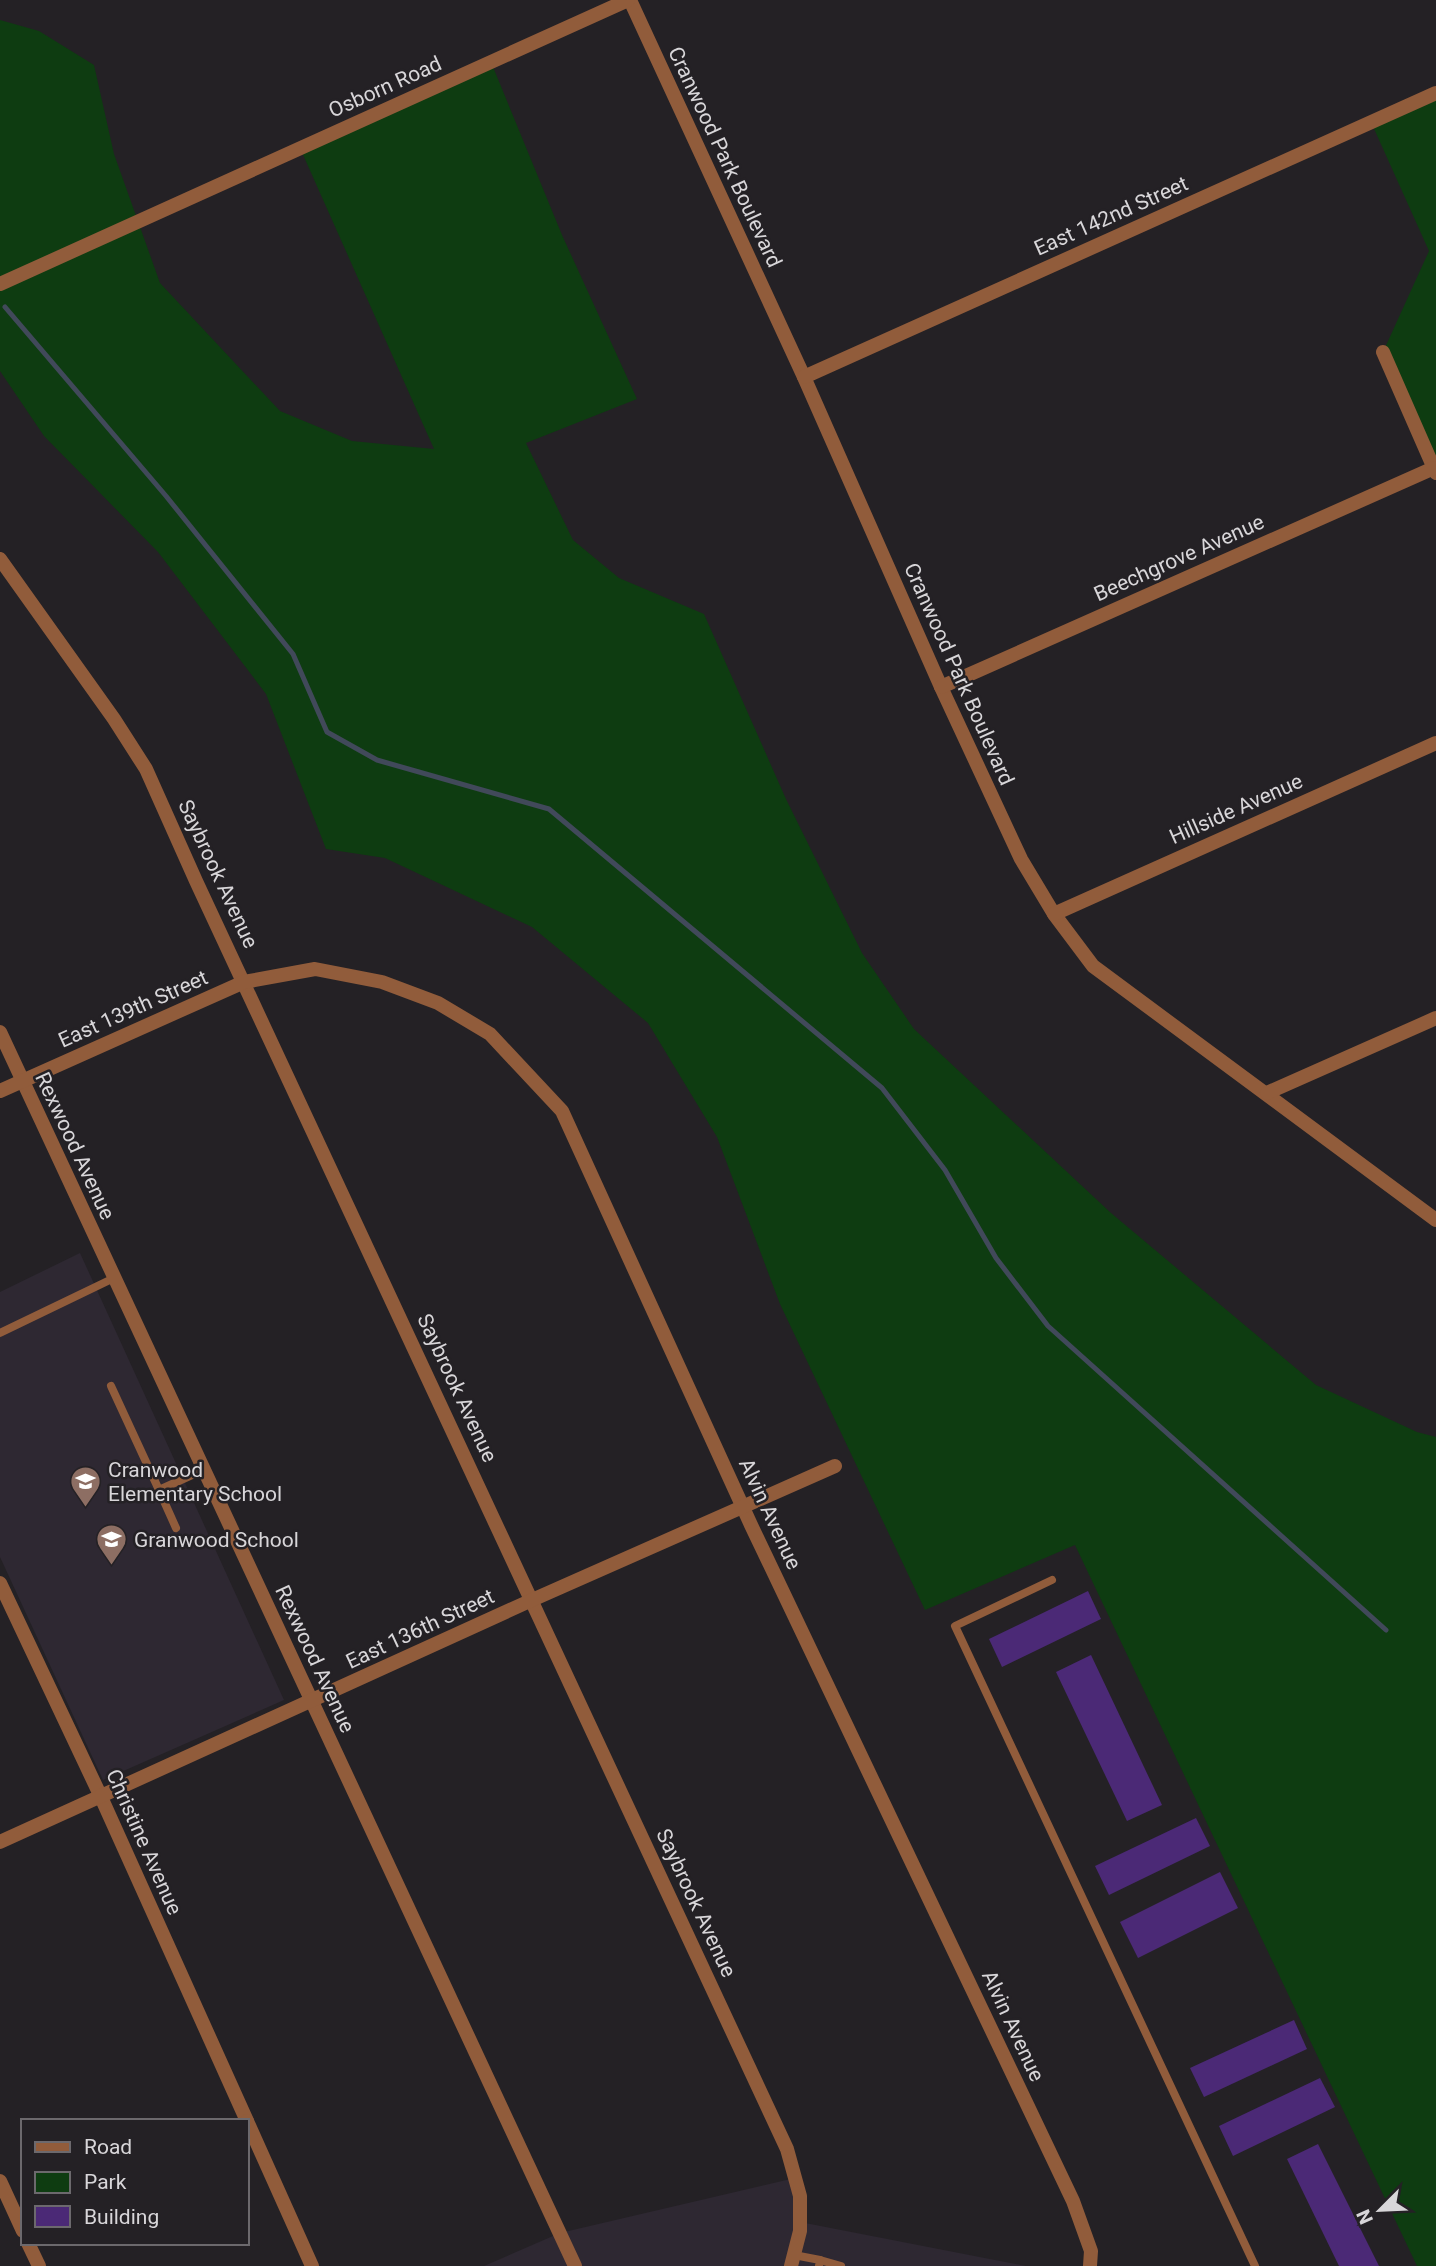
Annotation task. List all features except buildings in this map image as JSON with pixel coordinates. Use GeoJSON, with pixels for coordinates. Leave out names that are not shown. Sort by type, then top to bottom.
{"type":"FeatureCollection","features":[{"type":"Feature","properties":{"kind":"street","name":"Osborn Road"},"geometry":{"type":"LineString","coordinates":[[0,284],[629,0]]}},
{"type":"Feature","properties":{"kind":"street","name":"Cranwood Park Boulevard"},"geometry":{"type":"LineString","coordinates":[[629,0],[804,377],[941,687],[1021,859],[1054,914],[1093,965],[1436,1220]]}},
{"type":"Feature","properties":{"kind":"street","name":"East 142nd Street"},"geometry":{"type":"LineString","coordinates":[[804,377],[1436,93]]}},
{"type":"Feature","properties":{"kind":"street"},"geometry":{"type":"LineString","coordinates":[[1383,352],[1435,470]]}},
{"type":"Feature","properties":{"kind":"street","name":"Beechgrove Avenue"},"geometry":{"type":"LineString","coordinates":[[941,687],[1435,470]]}},
{"type":"Feature","properties":{"kind":"street","name":"Saybrook Avenue"},"geometry":{"type":"LineString","coordinates":[[0,559],[114,719],[146,769],[787,2149],[800,2196],[800,2231],[792,2261]]}},
{"type":"Feature","properties":{"kind":"street","name":"Hillside Avenue"},"geometry":{"type":"LineString","coordinates":[[1054,914],[1436,743]]}},
{"type":"Feature","properties":{"kind":"street","name":"Alvin Avenue"},"geometry":{"type":"LineString","coordinates":[[244,982],[315,969],[382,982],[438,1003],[490,1034],[562,1111],[743,1507],[1073,2201],[1091,2251],[1090,2266]]}},
{"type":"Feature","properties":{"kind":"street","name":"East 139th Street"},"geometry":{"type":"LineString","coordinates":[[0,1091],[244,982]]}},
{"type":"Feature","properties":{"kind":"street"},"geometry":{"type":"LineString","coordinates":[[1268,1093],[1436,1018]]}},
{"type":"Feature","properties":{"kind":"street","name":"Rexwood Avenue"},"geometry":{"type":"LineString","coordinates":[[0,1032],[575,2266]]}},
{"type":"Feature","properties":{"kind":"street","name":"East 136th Street"},"geometry":{"type":"LineString","coordinates":[[0,1842],[532,1600],[835,1466]]}},
{"type":"Feature","properties":{"kind":"street","name":"Christine Avenue"},"geometry":{"type":"LineString","coordinates":[[0,1583],[102,1797],[246,2119]]}},
{"type":"Feature","properties":{"kind":"street","name":"Christine Avenue"},"geometry":{"type":"LineString","coordinates":[[248,2123],[312,2266]]}},
{"type":"Feature","properties":{"kind":"street"},"geometry":{"type":"LineString","coordinates":[[0,2181],[21,2227]]}},
{"type":"Feature","properties":{"kind":"street"},"geometry":{"type":"LineString","coordinates":[[29,2245],[38,2266]]}},
{"type":"Feature","properties":{"kind":"lane"},"geometry":{"type":"LineString","coordinates":[[0,1333],[114,1278]]}},
{"type":"Feature","properties":{"kind":"lane"},"geometry":{"type":"LineString","coordinates":[[111,1385],[176,1528]]}},
{"type":"Feature","properties":{"kind":"lane"},"geometry":{"type":"LineString","coordinates":[[159,1490],[203,1470]]}},
{"type":"Feature","properties":{"kind":"lane"},"geometry":{"type":"LineString","coordinates":[[1052,1580],[955,1626],[1255,2266]]}},
{"type":"Feature","properties":{"kind":"lane"},"geometry":{"type":"LineString","coordinates":[[792,2261],[841,2266]]}},
{"type":"Feature","properties":{"kind":"shaded area"},"geometry":{"type":"Polygon","coordinates":[[[80,1253],[284,1700],[103,1780],[0,1557],[0,1292],[80,1253]]]}},
{"type":"Feature","properties":{"kind":"shaded area"},"geometry":{"type":"Polygon","coordinates":[[[795,2178],[800,2222],[1026,2266],[484,2266],[560,2233],[795,2178]]]}},
{"type":"Feature","properties":{"kind":"green space"},"geometry":{"type":"Polygon","coordinates":[[[0,20],[39,31],[94,65],[114,154],[160,283],[280,411],[352,441],[434,449],[300,148],[491,62],[562,235],[637,399],[526,443],[573,540],[619,578],[704,614],[786,799],[862,953],[914,1029],[1111,1213],[1316,1385],[1417,1432],[1436,1437],[1436,2266],[1417,2266],[1075,1545],[925,1610],[780,1304],[717,1137],[648,1023],[532,927],[385,858],[326,849],[266,694],[158,552],[44,436],[0,371],[0,20]]]}},
{"type":"Feature","properties":{"kind":"green space"},"geometry":{"type":"Polygon","coordinates":[[[1436,93],[1436,473],[1383,352],[1429,251],[1371,122],[1436,93]]]}},
{"type":"Feature","properties":{"kind":"waterway"},"geometry":{"type":"LineString","coordinates":[[5,307],[166,496],[293,654],[327,732],[377,760],[549,809],[882,1088],[945,1170],[996,1258],[1048,1326],[1386,1630]]}},
{"type":"Feature","properties":{"kind":"place","name":"Cranwood Elementary School"},"geometry":{"type":"Point","coordinates":[85,1509]}},
{"type":"Feature","properties":{"kind":"place","name":"Granwood School"},"geometry":{"type":"Point","coordinates":[111,1567]}}]}
